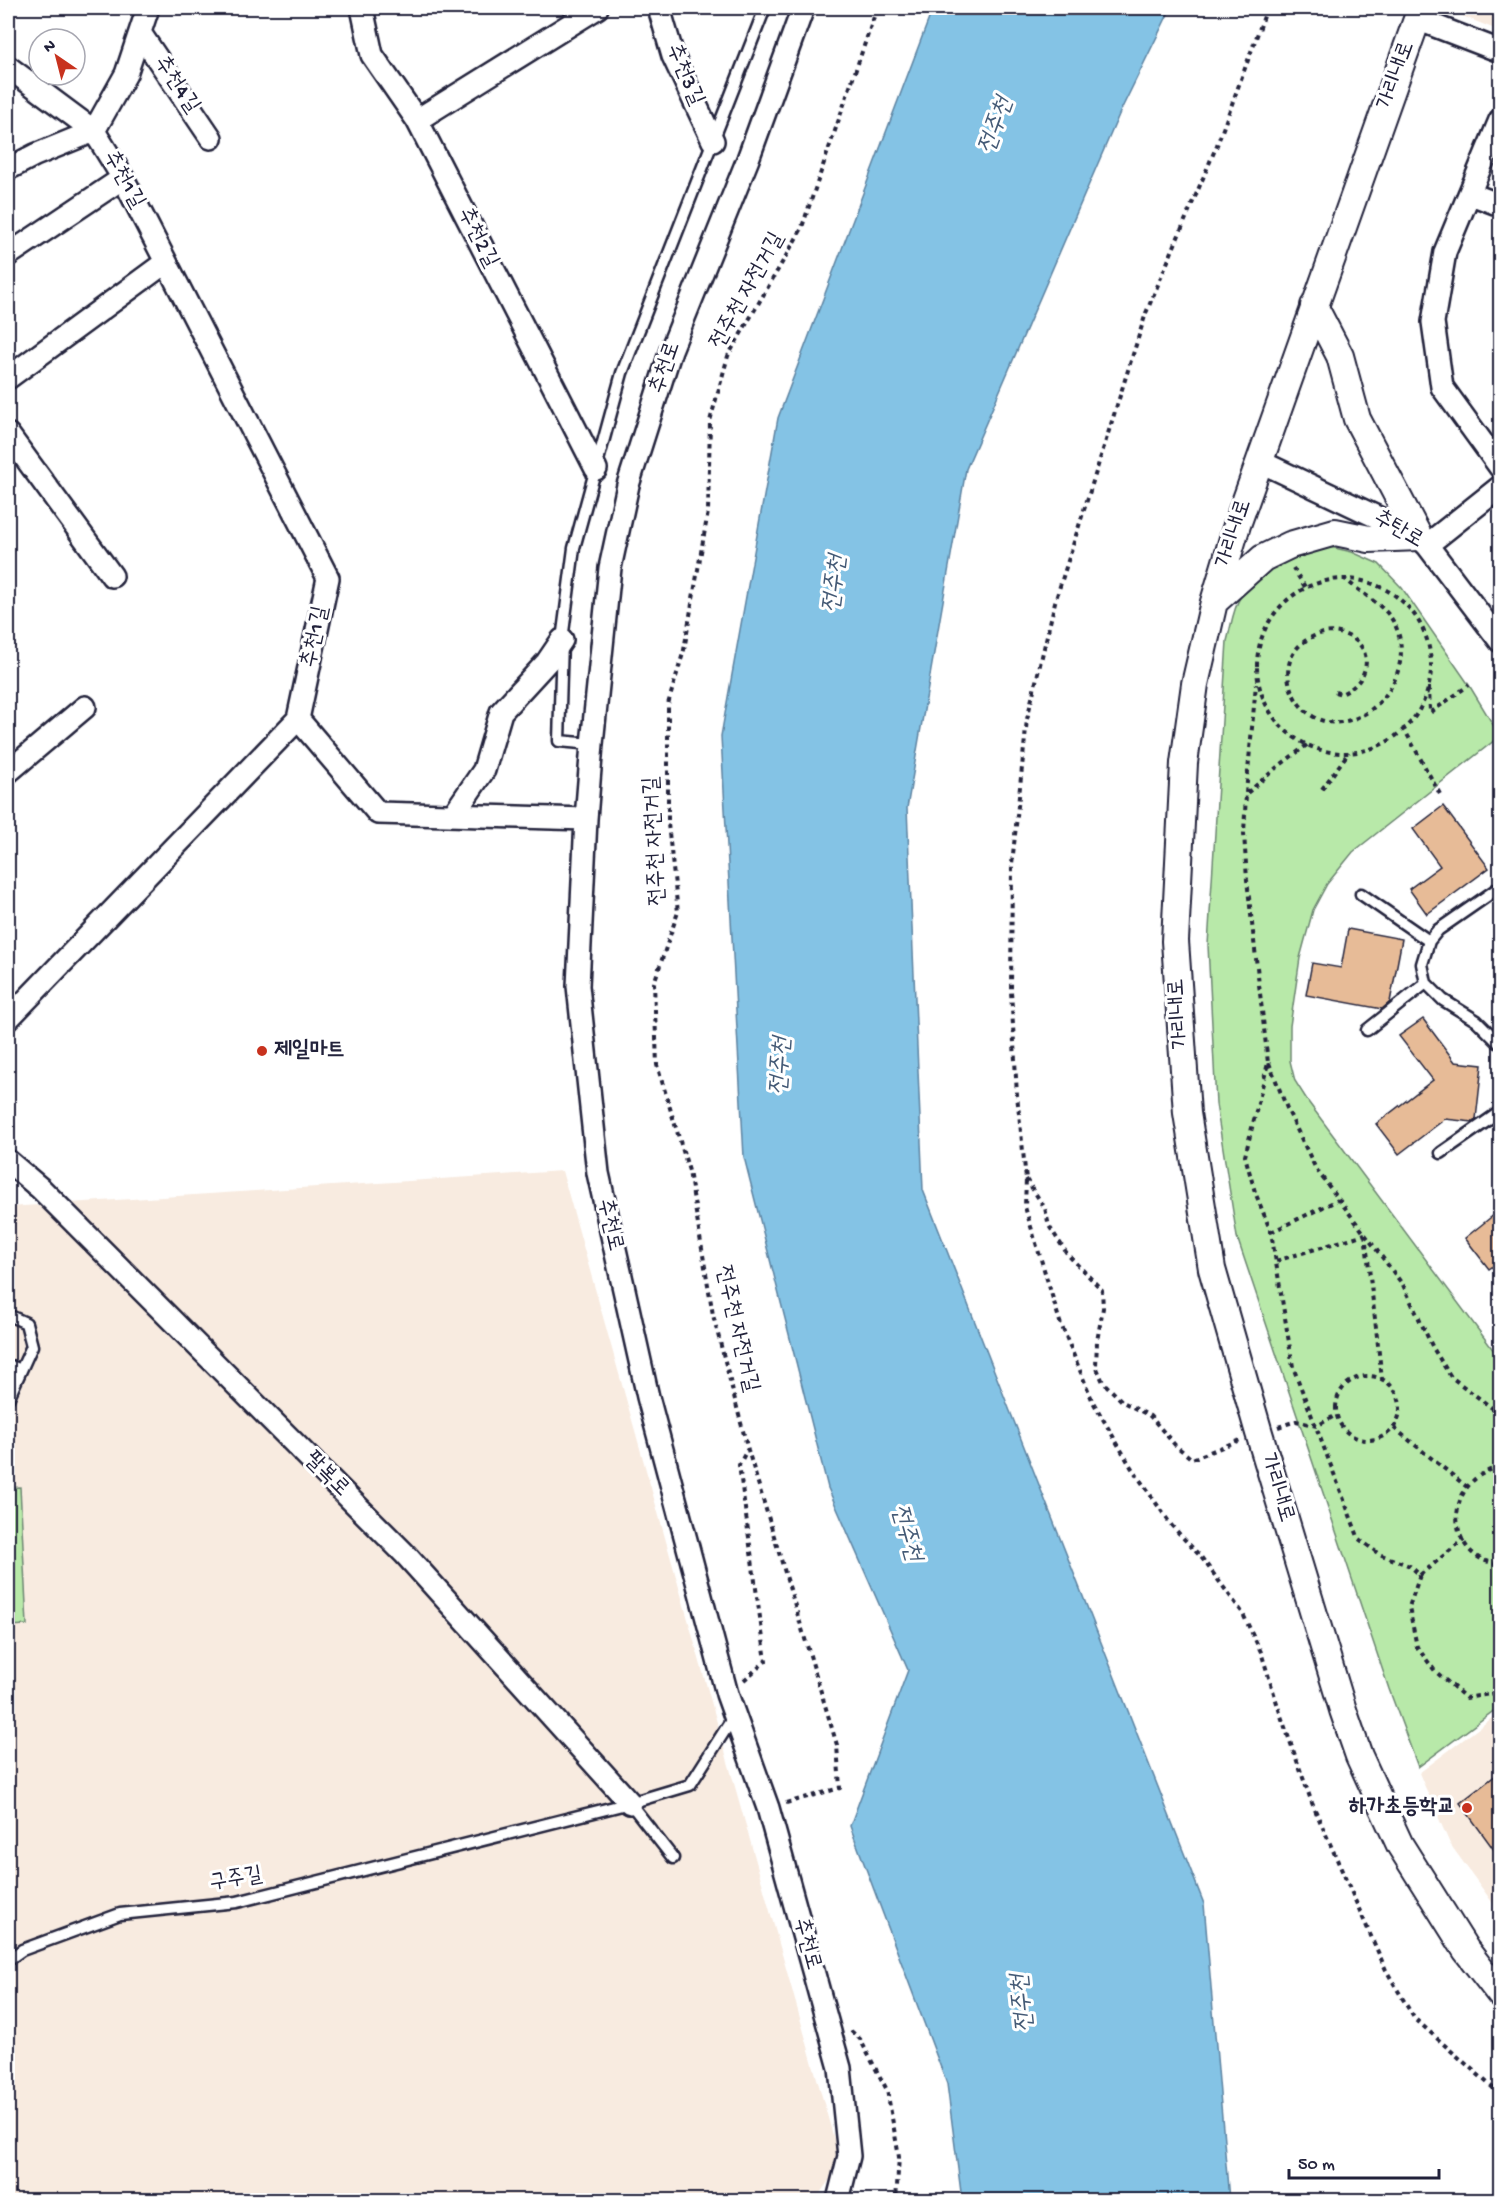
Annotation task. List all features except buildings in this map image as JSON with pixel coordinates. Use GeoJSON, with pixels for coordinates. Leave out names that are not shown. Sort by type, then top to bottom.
{"type":"FeatureCollection","features":[{"type":"Feature","properties":{"kind":"street","name":"추천4길"},"geometry":{"type":"LineString","coordinates":[[94,131],[126,74],[148,8]]}},
{"type":"Feature","properties":{"kind":"street","name":"추천2길"},"geometry":{"type":"LineString","coordinates":[[362,8],[372,55],[417,120],[596,469]]}},
{"type":"Feature","properties":{"kind":"street"},"geometry":{"type":"LineString","coordinates":[[417,120],[597,8]]}},
{"type":"Feature","properties":{"kind":"street","name":"추천3길"},"geometry":{"type":"LineString","coordinates":[[659,8],[673,56],[713,141]]}},
{"type":"Feature","properties":{"kind":"street","name":"추천로"},"geometry":{"type":"LineString","coordinates":[[803,8],[748,159],[671,350],[628,485],[610,568],[592,744],[578,986],[598,1173],[648,1397],[727,1694],[768,1808],[840,2068],[849,2156],[838,2200]]}},
{"type":"Feature","properties":{"kind":"street"},"geometry":{"type":"LineString","coordinates":[[1419,13],[1500,51]]}},
{"type":"Feature","properties":{"kind":"street","name":"가리내로"},"geometry":{"type":"LineString","coordinates":[[1419,13],[1237,525],[1214,602],[1195,684],[1184,763],[1175,941],[1187,1113],[1212,1269],[1259,1434],[1343,1710],[1359,1756],[1400,1845],[1466,1950],[1500,1994]]}},
{"type":"Feature","properties":{"kind":"street","name":"추천4길"},"geometry":{"type":"LineString","coordinates":[[140,33],[211,138]]}},
{"type":"Feature","properties":{"kind":"street"},"geometry":{"type":"LineString","coordinates":[[8,68],[94,131]]}},
{"type":"Feature","properties":{"kind":"street"},"geometry":{"type":"LineString","coordinates":[[1500,120],[1445,252],[1433,322],[1442,387],[1500,467]]}},
{"type":"Feature","properties":{"kind":"street"},"geometry":{"type":"LineString","coordinates":[[8,167],[94,131]]}},
{"type":"Feature","properties":{"kind":"street","name":"추천1길"},"geometry":{"type":"LineString","coordinates":[[94,131],[123,178],[328,578],[298,720]]}},
{"type":"Feature","properties":{"kind":"street"},"geometry":{"type":"LineString","coordinates":[[8,255],[123,178]]}},
{"type":"Feature","properties":{"kind":"street"},"geometry":{"type":"LineString","coordinates":[[1471,194],[1500,206]]}},
{"type":"Feature","properties":{"kind":"street"},"geometry":{"type":"LineString","coordinates":[[8,378],[166,262]]}},
{"type":"Feature","properties":{"kind":"street"},"geometry":{"type":"LineString","coordinates":[[1314,306],[1340,356],[1357,419],[1423,541]]}},
{"type":"Feature","properties":{"kind":"street"},"geometry":{"type":"LineString","coordinates":[[8,434],[112,576]]}},
{"type":"Feature","properties":{"kind":"street","name":"추탄로"},"geometry":{"type":"LineString","coordinates":[[1261,462],[1423,541],[1500,641]]}},
{"type":"Feature","properties":{"kind":"street"},"geometry":{"type":"LineString","coordinates":[[1214,602],[1263,558],[1290,545],[1335,532],[1369,539],[1423,541],[1500,487]]}},
{"type":"Feature","properties":{"kind":"street","name":"추천로"},"geometry":{"type":"LineString","coordinates":[[453,815],[484,770],[501,712],[547,662],[562,640]]}},
{"type":"Feature","properties":{"kind":"street"},"geometry":{"type":"LineString","coordinates":[[8,772],[86,707]]}},
{"type":"Feature","properties":{"kind":"street"},"geometry":{"type":"LineString","coordinates":[[10,1011],[298,720],[378,813],[586,819]]}},
{"type":"Feature","properties":{"kind":"street","name":"팔복로"},"geometry":{"type":"LineString","coordinates":[[8,1161],[50,1197],[404,1553],[630,1803]]}},
{"type":"Feature","properties":{"kind":"lane","name":"추천로"},"geometry":{"type":"LineString","coordinates":[[592,744],[559,741],[562,640],[574,548],[622,373],[765,8]]}},
{"type":"Feature","properties":{"kind":"lane"},"geometry":{"type":"LineString","coordinates":[[1500,888],[1437,930],[1429,940],[1422,964],[1426,982],[1443,1000],[1477,1021],[1500,1044]]}},
{"type":"Feature","properties":{"kind":"lane"},"geometry":{"type":"LineString","coordinates":[[1360,894],[1429,940]]}},
{"type":"Feature","properties":{"kind":"lane"},"geometry":{"type":"LineString","coordinates":[[1367,1030],[1426,982]]}},
{"type":"Feature","properties":{"kind":"lane"},"geometry":{"type":"LineString","coordinates":[[1441,1153],[1500,1112]]}},
{"type":"Feature","properties":{"kind":"lane"},"geometry":{"type":"LineString","coordinates":[[8,1315],[27,1323],[32,1346],[8,1399]]}},
{"type":"Feature","properties":{"kind":"lane"},"geometry":{"type":"LineString","coordinates":[[8,1365],[21,1370]]}},
{"type":"Feature","properties":{"kind":"lane","name":"추천로"},"geometry":{"type":"LineString","coordinates":[[474,1841],[630,1803],[690,1785],[734,1717],[727,1694]]}},
{"type":"Feature","properties":{"kind":"lane"},"geometry":{"type":"LineString","coordinates":[[630,1803],[673,1858]]}},
{"type":"Feature","properties":{"kind":"lane","name":"구주길"},"geometry":{"type":"LineString","coordinates":[[8,1960],[22,1950],[120,1914],[237,1902],[474,1841]]}},
{"type":"Feature","properties":{"kind":"path","name":"전주천 자전거길"},"geometry":{"type":"LineString","coordinates":[[768,1808],[840,1788],[837,1745],[748,1450],[713,1315],[689,1171],[657,1065],[654,983],[678,912],[668,824],[668,704],[684,650],[708,512],[710,421],[728,356],[801,230],[876,8]]}},
{"type":"Feature","properties":{"kind":"path"},"geometry":{"type":"LineString","coordinates":[[1257,681],[1266,707],[1272,715],[1284,729],[1307,745],[1336,753],[1365,750],[1392,737],[1414,717],[1427,690],[1431,661],[1425,632],[1409,607],[1386,588],[1360,579],[1331,578],[1286,602],[1265,626],[1257,653],[1257,681],[1246,794],[1244,833],[1247,880],[1268,1063],[1296,1128],[1316,1169],[1403,1286],[1433,1348],[1451,1377],[1500,1414]]}},
{"type":"Feature","properties":{"kind":"path"},"geometry":{"type":"LineString","coordinates":[[1335,692],[1341,694],[1353,689],[1359,683],[1364,676],[1367,660],[1362,648],[1352,639],[1338,633],[1321,633],[1304,641],[1292,655],[1287,672],[1289,689],[1312,715],[1321,719],[1341,722],[1354,719],[1372,709],[1394,686],[1401,664],[1400,641],[1393,620],[1375,602],[1359,593],[1344,579]]}},
{"type":"Feature","properties":{"kind":"path"},"geometry":{"type":"LineString","coordinates":[[1428,681],[1430,713],[1469,685]]}},
{"type":"Feature","properties":{"kind":"path"},"geometry":{"type":"LineString","coordinates":[[1403,727],[1441,796]]}},
{"type":"Feature","properties":{"kind":"path"},"geometry":{"type":"LineString","coordinates":[[1246,794],[1307,745]]}},
{"type":"Feature","properties":{"kind":"path"},"geometry":{"type":"LineString","coordinates":[[1322,789],[1350,751]]}},
{"type":"Feature","properties":{"kind":"path"},"geometry":{"type":"LineString","coordinates":[[1268,1063],[1245,1156],[1255,1192],[1271,1232],[1293,1367],[1359,1539],[1379,1554],[1410,1566],[1419,1575]]}},
{"type":"Feature","properties":{"kind":"path"},"geometry":{"type":"LineString","coordinates":[[1026,1179],[1045,1208],[1049,1226],[1062,1245],[1102,1290],[1104,1308],[1097,1341],[1096,1366],[1103,1382],[1123,1402],[1150,1416],[1175,1445],[1192,1459],[1230,1444]]}},
{"type":"Feature","properties":{"kind":"path"},"geometry":{"type":"LineString","coordinates":[[1271,1232],[1339,1200]]}},
{"type":"Feature","properties":{"kind":"path"},"geometry":{"type":"LineString","coordinates":[[1276,1261],[1365,1234]]}},
{"type":"Feature","properties":{"kind":"path"},"geometry":{"type":"LineString","coordinates":[[1365,1234],[1382,1379]]}},
{"type":"Feature","properties":{"kind":"path"},"geometry":{"type":"LineString","coordinates":[[1363,1376],[1382,1379],[1396,1392],[1400,1401],[1399,1420],[1386,1436],[1365,1441],[1355,1438],[1346,1432],[1336,1415],[1339,1394],[1345,1386],[1363,1376]]}},
{"type":"Feature","properties":{"kind":"path"},"geometry":{"type":"LineString","coordinates":[[1296,1421],[1317,1426],[1336,1415]]}},
{"type":"Feature","properties":{"kind":"path"},"geometry":{"type":"LineString","coordinates":[[1394,1428],[1467,1486]]}},
{"type":"Feature","properties":{"kind":"path"},"geometry":{"type":"LineString","coordinates":[[727,1694],[766,1661],[739,1465],[748,1450]]}},
{"type":"Feature","properties":{"kind":"path"},"geometry":{"type":"LineString","coordinates":[[1500,1467],[1489,1470],[1467,1486],[1459,1501],[1457,1517],[1468,1547],[1481,1558],[1500,1564]]}},
{"type":"Feature","properties":{"kind":"path"},"geometry":{"type":"LineString","coordinates":[[1464,1539],[1419,1575],[1409,1607],[1417,1647],[1435,1671],[1466,1698],[1496,1694],[1500,1691]]}},
{"type":"Feature","properties":{"kind":"path"},"geometry":{"type":"LineString","coordinates":[[823,2007],[860,2039],[887,2090],[898,2157],[896,2200]]}},
{"type":"Feature","properties":{"kind":"shaded area"},"geometry":{"type":"Polygon","coordinates":[[[1457,8],[1500,8],[1500,31],[1455,13],[1457,8]]]}},
{"type":"Feature","properties":{"kind":"shaded area"},"geometry":{"type":"Polygon","coordinates":[[[562,1171],[841,2164],[815,2200],[8,2200],[8,1207],[562,1171]]]}},
{"type":"Feature","properties":{"kind":"shaded area","name":"하가초등학교"},"geometry":{"type":"Polygon","coordinates":[[[1500,1712],[1500,1913],[1450,1844],[1419,1773],[1500,1712]]]}},
{"type":"Feature","properties":{"kind":"green space"},"geometry":{"type":"Polygon","coordinates":[[[1330,547],[1352,552],[1379,564],[1402,588],[1469,685],[1500,736],[1353,852],[1327,884],[1313,910],[1300,958],[1290,1026],[1290,1061],[1295,1081],[1500,1359],[1500,1706],[1418,1767],[1389,1689],[1237,1237],[1216,1104],[1208,945],[1227,641],[1238,601],[1249,586],[1269,570],[1293,558],[1330,547]]]}},
{"type":"Feature","properties":{"kind":"green space"},"geometry":{"type":"Polygon","coordinates":[[[20,1487],[27,1625],[8,1626],[8,1488],[20,1487]]]}},
{"type":"Feature","properties":{"kind":"water","name":"전주천"},"geometry":{"type":"Polygon","coordinates":[[[933,8],[1171,8],[1121,110],[966,469],[907,808],[923,1190],[1204,1904],[1229,2200],[962,2200],[947,2084],[850,1826],[908,1670],[828,1488],[744,1157],[721,736],[778,418],[933,8]]]}},
{"type":"Feature","properties":{"kind":"place","name":"제일마트"},"geometry":{"type":"Point","coordinates":[262,1051]}},
{"type":"Feature","properties":{"kind":"place","name":"하가초등학교"},"geometry":{"type":"Point","coordinates":[1467,1808]}}]}
